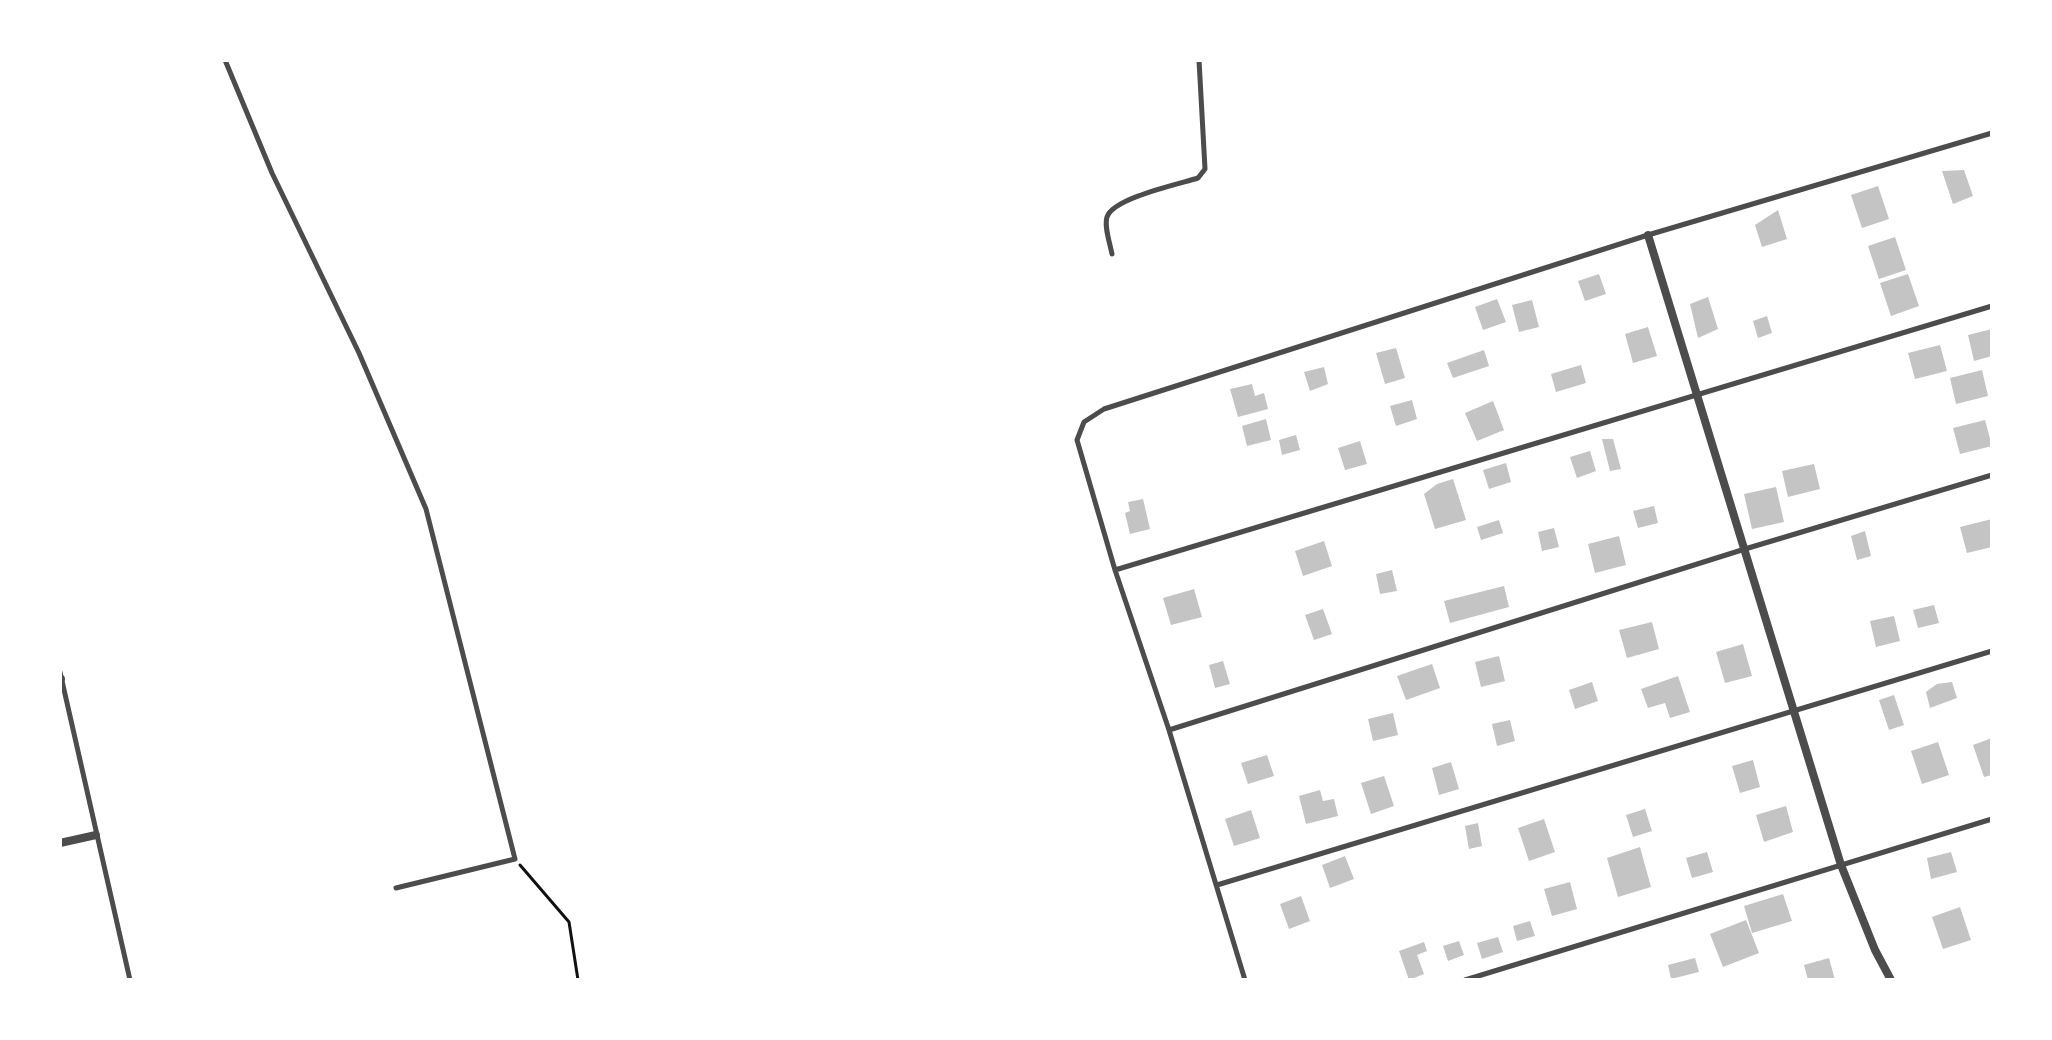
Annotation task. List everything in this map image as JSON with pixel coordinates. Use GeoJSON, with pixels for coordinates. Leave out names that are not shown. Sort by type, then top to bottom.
{"type":"FeatureCollection","features":[{"type":"Feature","properties":{"kind":"street"},"geometry":{"type":"LineString","coordinates":[[1648,235],[1841,865],[1875,950],[1891,980]]}},
{"type":"Feature","properties":{"kind":"street"},"geometry":{"type":"LineString","coordinates":[[60,843],[96,835]]}},
{"type":"Feature","properties":{"kind":"lane"},"geometry":{"type":"LineString","coordinates":[[225,60],[272,173],[359,353],[426,509],[515,859],[396,888]]}},
{"type":"Feature","properties":{"kind":"lane"},"geometry":{"type":"LineString","coordinates":[[1112,254],[1106,219],[1111,209],[1124,201],[1198,178],[1205,169],[1199,60]]}},
{"type":"Feature","properties":{"kind":"lane"},"geometry":{"type":"LineString","coordinates":[[1245,980],[1077,440],[1084,422],[1104,409],[1648,235],[1992,133]]}},
{"type":"Feature","properties":{"kind":"lane"},"geometry":{"type":"LineString","coordinates":[[1115,570],[1992,306]]}},
{"type":"Feature","properties":{"kind":"lane"},"geometry":{"type":"LineString","coordinates":[[1169,730],[1745,549],[1992,475]]}},
{"type":"Feature","properties":{"kind":"lane"},"geometry":{"type":"LineString","coordinates":[[1217,885],[1992,651]]}},
{"type":"Feature","properties":{"kind":"lane"},"geometry":{"type":"LineString","coordinates":[[60,677],[130,980]]}},
{"type":"Feature","properties":{"kind":"lane"},"geometry":{"type":"LineString","coordinates":[[1465,980],[1992,819]]}},
{"type":"Feature","properties":{"kind":"path"},"geometry":{"type":"LineString","coordinates":[[515,859],[569,922],[578,980]]}},
{"type":"Feature","properties":{"kind":"building"},"geometry":{"type":"Polygon","coordinates":[[[1964,170],[1973,196],[1953,204],[1942,171],[1964,170]]]}},
{"type":"Feature","properties":{"kind":"building"},"geometry":{"type":"Polygon","coordinates":[[[1878,186],[1889,219],[1862,228],[1851,195],[1878,186]]]}},
{"type":"Feature","properties":{"kind":"building"},"geometry":{"type":"Polygon","coordinates":[[[1778,210],[1787,239],[1762,247],[1755,225],[1778,210]]]}},
{"type":"Feature","properties":{"kind":"building"},"geometry":{"type":"Polygon","coordinates":[[[1895,237],[1906,270],[1879,279],[1868,246],[1895,237]]]}},
{"type":"Feature","properties":{"kind":"building"},"geometry":{"type":"Polygon","coordinates":[[[1599,274],[1606,294],[1585,301],[1578,281],[1599,274]]]}},
{"type":"Feature","properties":{"kind":"building"},"geometry":{"type":"Polygon","coordinates":[[[1908,274],[1919,306],[1891,316],[1880,283],[1908,274]]]}},
{"type":"Feature","properties":{"kind":"building"},"geometry":{"type":"Polygon","coordinates":[[[1708,297],[1718,329],[1698,338],[1690,304],[1708,297]]]}},
{"type":"Feature","properties":{"kind":"building"},"geometry":{"type":"Polygon","coordinates":[[[1497,299],[1506,322],[1483,330],[1475,307],[1497,299]]]}},
{"type":"Feature","properties":{"kind":"building"},"geometry":{"type":"Polygon","coordinates":[[[1532,300],[1539,327],[1519,332],[1512,305],[1532,300]]]}},
{"type":"Feature","properties":{"kind":"building"},"geometry":{"type":"Polygon","coordinates":[[[1767,316],[1772,333],[1758,338],[1753,321],[1767,316]]]}},
{"type":"Feature","properties":{"kind":"building"},"geometry":{"type":"Polygon","coordinates":[[[1648,327],[1657,356],[1633,363],[1625,334],[1648,327]]]}},
{"type":"Feature","properties":{"kind":"building"},"geometry":{"type":"Polygon","coordinates":[[[1992,329],[1992,356],[1974,361],[1968,335],[1992,329]]]}},
{"type":"Feature","properties":{"kind":"building"},"geometry":{"type":"Polygon","coordinates":[[[1940,345],[1947,371],[1915,379],[1908,353],[1940,345]]]}},
{"type":"Feature","properties":{"kind":"building"},"geometry":{"type":"Polygon","coordinates":[[[1396,348],[1405,378],[1385,384],[1376,353],[1396,348]]]}},
{"type":"Feature","properties":{"kind":"building"},"geometry":{"type":"Polygon","coordinates":[[[1484,350],[1489,366],[1453,378],[1447,363],[1484,350]]]}},
{"type":"Feature","properties":{"kind":"building"},"geometry":{"type":"Polygon","coordinates":[[[1581,365],[1586,383],[1556,392],[1551,374],[1581,365]]]}},
{"type":"Feature","properties":{"kind":"building"},"geometry":{"type":"Polygon","coordinates":[[[1324,367],[1328,384],[1310,391],[1304,372],[1324,367]]]}},
{"type":"Feature","properties":{"kind":"building"},"geometry":{"type":"Polygon","coordinates":[[[1982,370],[1988,396],[1956,404],[1950,378],[1982,370]]]}},
{"type":"Feature","properties":{"kind":"building"},"geometry":{"type":"Polygon","coordinates":[[[1252,384],[1255,396],[1264,393],[1268,409],[1238,417],[1230,389],[1252,384]]]}},
{"type":"Feature","properties":{"kind":"building"},"geometry":{"type":"Polygon","coordinates":[[[1412,400],[1417,419],[1396,426],[1390,406],[1412,400]]]}},
{"type":"Feature","properties":{"kind":"building"},"geometry":{"type":"Polygon","coordinates":[[[1493,401],[1504,430],[1477,441],[1465,413],[1493,401]]]}},
{"type":"Feature","properties":{"kind":"building"},"geometry":{"type":"Polygon","coordinates":[[[1266,419],[1271,440],[1247,446],[1242,426],[1266,419]]]}},
{"type":"Feature","properties":{"kind":"building"},"geometry":{"type":"Polygon","coordinates":[[[1985,420],[1992,446],[1960,454],[1953,428],[1985,420]]]}},
{"type":"Feature","properties":{"kind":"building"},"geometry":{"type":"Polygon","coordinates":[[[1296,435],[1300,450],[1282,455],[1279,440],[1296,435]]]}},
{"type":"Feature","properties":{"kind":"building"},"geometry":{"type":"Polygon","coordinates":[[[1602,439],[1613,439],[1621,469],[1610,471],[1602,439]]]}},
{"type":"Feature","properties":{"kind":"building"},"geometry":{"type":"Polygon","coordinates":[[[1360,441],[1367,464],[1345,470],[1338,448],[1360,441]]]}},
{"type":"Feature","properties":{"kind":"building"},"geometry":{"type":"Polygon","coordinates":[[[1590,451],[1596,471],[1577,478],[1570,457],[1590,451]]]}},
{"type":"Feature","properties":{"kind":"building"},"geometry":{"type":"Polygon","coordinates":[[[1506,463],[1511,482],[1489,489],[1483,470],[1506,463]]]}},
{"type":"Feature","properties":{"kind":"building"},"geometry":{"type":"Polygon","coordinates":[[[1814,464],[1820,489],[1788,497],[1782,471],[1814,464]]]}},
{"type":"Feature","properties":{"kind":"building"},"geometry":{"type":"Polygon","coordinates":[[[1453,479],[1466,520],[1435,529],[1424,494],[1437,484],[1453,479]]]}},
{"type":"Feature","properties":{"kind":"building"},"geometry":{"type":"Polygon","coordinates":[[[1776,487],[1784,522],[1752,529],[1744,494],[1776,487]]]}},
{"type":"Feature","properties":{"kind":"building"},"geometry":{"type":"Polygon","coordinates":[[[1143,499],[1150,529],[1130,534],[1125,513],[1130,511],[1128,502],[1143,499]]]}},
{"type":"Feature","properties":{"kind":"building"},"geometry":{"type":"Polygon","coordinates":[[[1654,506],[1658,523],[1638,528],[1633,511],[1654,506]]]}},
{"type":"Feature","properties":{"kind":"building"},"geometry":{"type":"Polygon","coordinates":[[[1992,519],[1992,547],[1967,553],[1960,527],[1992,519]]]}},
{"type":"Feature","properties":{"kind":"building"},"geometry":{"type":"Polygon","coordinates":[[[1499,520],[1503,533],[1481,540],[1477,527],[1499,520]]]}},
{"type":"Feature","properties":{"kind":"building"},"geometry":{"type":"Polygon","coordinates":[[[1554,528],[1559,547],[1542,551],[1538,532],[1554,528]]]}},
{"type":"Feature","properties":{"kind":"building"},"geometry":{"type":"Polygon","coordinates":[[[1865,531],[1871,556],[1857,560],[1851,536],[1865,531]]]}},
{"type":"Feature","properties":{"kind":"building"},"geometry":{"type":"Polygon","coordinates":[[[1619,536],[1626,565],[1595,573],[1588,544],[1619,536]]]}},
{"type":"Feature","properties":{"kind":"building"},"geometry":{"type":"Polygon","coordinates":[[[1324,541],[1332,566],[1303,576],[1295,551],[1324,541]]]}},
{"type":"Feature","properties":{"kind":"building"},"geometry":{"type":"Polygon","coordinates":[[[1392,570],[1397,591],[1380,594],[1376,574],[1392,570]]]}},
{"type":"Feature","properties":{"kind":"building"},"geometry":{"type":"Polygon","coordinates":[[[1504,586],[1509,607],[1450,623],[1444,601],[1504,586]]]}},
{"type":"Feature","properties":{"kind":"building"},"geometry":{"type":"Polygon","coordinates":[[[1194,589],[1202,617],[1171,625],[1163,598],[1194,589]]]}},
{"type":"Feature","properties":{"kind":"building"},"geometry":{"type":"Polygon","coordinates":[[[1934,605],[1939,623],[1918,628],[1913,610],[1934,605]]]}},
{"type":"Feature","properties":{"kind":"building"},"geometry":{"type":"Polygon","coordinates":[[[1323,609],[1332,634],[1314,640],[1305,615],[1323,609]]]}},
{"type":"Feature","properties":{"kind":"building"},"geometry":{"type":"Polygon","coordinates":[[[1894,616],[1900,641],[1876,647],[1870,621],[1894,616]]]}},
{"type":"Feature","properties":{"kind":"building"},"geometry":{"type":"Polygon","coordinates":[[[1652,622],[1659,649],[1627,658],[1619,630],[1652,622]]]}},
{"type":"Feature","properties":{"kind":"building"},"geometry":{"type":"Polygon","coordinates":[[[1743,644],[1752,676],[1725,683],[1716,652],[1743,644]]]}},
{"type":"Feature","properties":{"kind":"building"},"geometry":{"type":"Polygon","coordinates":[[[1499,656],[1505,681],[1481,687],[1475,662],[1499,656]]]}},
{"type":"Feature","properties":{"kind":"building"},"geometry":{"type":"Polygon","coordinates":[[[1223,661],[1230,684],[1215,688],[1209,665],[1223,661]]]}},
{"type":"Feature","properties":{"kind":"building"},"geometry":{"type":"Polygon","coordinates":[[[1432,664],[1440,688],[1406,700],[1397,676],[1432,664]]]}},
{"type":"Feature","properties":{"kind":"building"},"geometry":{"type":"Polygon","coordinates":[[[1678,676],[1690,712],[1670,718],[1665,703],[1648,708],[1641,689],[1678,676]]]}},
{"type":"Feature","properties":{"kind":"building"},"geometry":{"type":"Polygon","coordinates":[[[1592,682],[1598,701],[1575,709],[1569,690],[1592,682]]]}},
{"type":"Feature","properties":{"kind":"building"},"geometry":{"type":"Polygon","coordinates":[[[1952,682],[1957,698],[1930,708],[1926,692],[1937,684],[1952,682]]]}},
{"type":"Feature","properties":{"kind":"building"},"geometry":{"type":"Polygon","coordinates":[[[1894,695],[1904,725],[1889,730],[1879,700],[1894,695]]]}},
{"type":"Feature","properties":{"kind":"building"},"geometry":{"type":"Polygon","coordinates":[[[1393,713],[1398,735],[1373,741],[1368,719],[1393,713]]]}},
{"type":"Feature","properties":{"kind":"building"},"geometry":{"type":"Polygon","coordinates":[[[1510,720],[1515,741],[1497,746],[1492,724],[1510,720]]]}},
{"type":"Feature","properties":{"kind":"building"},"geometry":{"type":"Polygon","coordinates":[[[1992,738],[1992,775],[1984,777],[1973,745],[1992,738]]]}},
{"type":"Feature","properties":{"kind":"building"},"geometry":{"type":"Polygon","coordinates":[[[1938,742],[1949,775],[1922,784],[1911,751],[1938,742]]]}},
{"type":"Feature","properties":{"kind":"building"},"geometry":{"type":"Polygon","coordinates":[[[1267,755],[1274,776],[1248,784],[1241,763],[1267,755]]]}},
{"type":"Feature","properties":{"kind":"building"},"geometry":{"type":"Polygon","coordinates":[[[1753,760],[1760,787],[1740,793],[1732,766],[1753,760]]]}},
{"type":"Feature","properties":{"kind":"building"},"geometry":{"type":"Polygon","coordinates":[[[1451,762],[1459,789],[1439,795],[1432,768],[1451,762]]]}},
{"type":"Feature","properties":{"kind":"building"},"geometry":{"type":"Polygon","coordinates":[[[1384,776],[1394,806],[1371,814],[1361,783],[1384,776]]]}},
{"type":"Feature","properties":{"kind":"building"},"geometry":{"type":"Polygon","coordinates":[[[1320,790],[1323,801],[1334,799],[1338,816],[1306,824],[1299,796],[1320,790]]]}},
{"type":"Feature","properties":{"kind":"building"},"geometry":{"type":"Polygon","coordinates":[[[1786,806],[1793,832],[1764,842],[1756,815],[1786,806]]]}},
{"type":"Feature","properties":{"kind":"building"},"geometry":{"type":"Polygon","coordinates":[[[1645,809],[1652,831],[1633,837],[1626,815],[1645,809]]]}},
{"type":"Feature","properties":{"kind":"building"},"geometry":{"type":"Polygon","coordinates":[[[1251,810],[1260,838],[1234,846],[1225,819],[1251,810]]]}},
{"type":"Feature","properties":{"kind":"building"},"geometry":{"type":"Polygon","coordinates":[[[1544,819],[1555,852],[1529,861],[1518,828],[1544,819]]]}},
{"type":"Feature","properties":{"kind":"building"},"geometry":{"type":"Polygon","coordinates":[[[1478,823],[1482,846],[1469,849],[1465,826],[1478,823]]]}},
{"type":"Feature","properties":{"kind":"building"},"geometry":{"type":"Polygon","coordinates":[[[1640,847],[1651,887],[1618,897],[1607,858],[1640,847]]]}},
{"type":"Feature","properties":{"kind":"building"},"geometry":{"type":"Polygon","coordinates":[[[1707,852],[1713,872],[1692,878],[1686,858],[1707,852]]]}},
{"type":"Feature","properties":{"kind":"building"},"geometry":{"type":"Polygon","coordinates":[[[1951,852],[1957,872],[1931,879],[1927,858],[1951,852]]]}},
{"type":"Feature","properties":{"kind":"building"},"geometry":{"type":"Polygon","coordinates":[[[1345,856],[1354,879],[1330,888],[1322,865],[1345,856]]]}},
{"type":"Feature","properties":{"kind":"building"},"geometry":{"type":"Polygon","coordinates":[[[1570,882],[1577,909],[1552,916],[1544,889],[1570,882]]]}},
{"type":"Feature","properties":{"kind":"building"},"geometry":{"type":"Polygon","coordinates":[[[1783,894],[1792,921],[1752,933],[1744,906],[1783,894]]]}},
{"type":"Feature","properties":{"kind":"building"},"geometry":{"type":"Polygon","coordinates":[[[1301,896],[1310,921],[1289,929],[1280,904],[1301,896]]]}},
{"type":"Feature","properties":{"kind":"building"},"geometry":{"type":"Polygon","coordinates":[[[1960,907],[1971,940],[1943,949],[1932,917],[1960,907]]]}},
{"type":"Feature","properties":{"kind":"building"},"geometry":{"type":"Polygon","coordinates":[[[1746,920],[1759,953],[1723,967],[1710,934],[1746,920]]]}},
{"type":"Feature","properties":{"kind":"building"},"geometry":{"type":"Polygon","coordinates":[[[1530,921],[1535,936],[1517,941],[1513,926],[1530,921]]]}},
{"type":"Feature","properties":{"kind":"building"},"geometry":{"type":"Polygon","coordinates":[[[1498,937],[1503,952],[1482,959],[1477,943],[1498,937]]]}},
{"type":"Feature","properties":{"kind":"building"},"geometry":{"type":"Polygon","coordinates":[[[1459,941],[1464,955],[1448,961],[1443,946],[1459,941]]]}},
{"type":"Feature","properties":{"kind":"building"},"geometry":{"type":"Polygon","coordinates":[[[1424,942],[1427,951],[1417,955],[1424,974],[1409,980],[1399,951],[1424,942]]]}},
{"type":"Feature","properties":{"kind":"building"},"geometry":{"type":"Polygon","coordinates":[[[1695,958],[1699,972],[1671,979],[1668,965],[1695,958]]]}},
{"type":"Feature","properties":{"kind":"building"},"geometry":{"type":"Polygon","coordinates":[[[1829,958],[1835,980],[1808,980],[1804,965],[1829,958]]]}}]}
